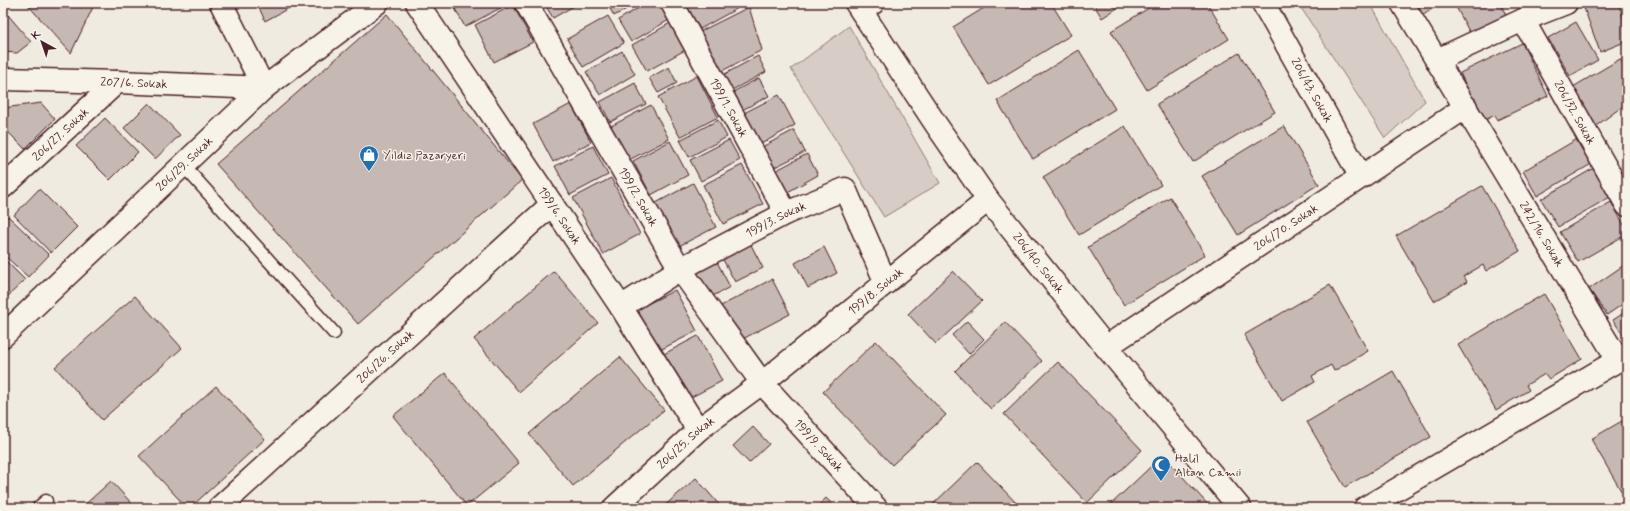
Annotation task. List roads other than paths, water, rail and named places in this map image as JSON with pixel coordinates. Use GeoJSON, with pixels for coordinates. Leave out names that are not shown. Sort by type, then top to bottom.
{"type":"FeatureCollection","features":[{"type":"Feature","properties":{"kind":"street"},"geometry":{"type":"LineString","coordinates":[[221,3],[264,88]]}},
{"type":"Feature","properties":{"kind":"street","name":"206/29. Sokak"},"geometry":{"type":"LineString","coordinates":[[3,336],[264,88],[377,3]]}},
{"type":"Feature","properties":{"kind":"street","name":"199/6. Sokak"},"geometry":{"type":"LineString","coordinates":[[417,3],[621,307],[698,430]]}},
{"type":"Feature","properties":{"kind":"street","name":"199/2. Sokak"},"geometry":{"type":"LineString","coordinates":[[526,3],[680,269],[762,383]]}},
{"type":"Feature","properties":{"kind":"street","name":"199/1. Sokak"},"geometry":{"type":"LineString","coordinates":[[672,3],[786,213]]}},
{"type":"Feature","properties":{"kind":"street","name":"206/43. Sokak"},"geometry":{"type":"LineString","coordinates":[[1263,3],[1361,177]]}},
{"type":"Feature","properties":{"kind":"street","name":"242/16. Sokak"},"geometry":{"type":"LineString","coordinates":[[1365,508],[1623,357],[1402,3]]}},
{"type":"Feature","properties":{"kind":"street"},"geometry":{"type":"LineString","coordinates":[[1437,60],[1523,20],[1566,3]]}},
{"type":"Feature","properties":{"kind":"street","name":"206/40. Sokak"},"geometry":{"type":"LineString","coordinates":[[864,5],[935,123],[988,200],[1106,347],[1240,508]]}},
{"type":"Feature","properties":{"kind":"street","name":"206/32. Sokak"},"geometry":{"type":"LineString","coordinates":[[1523,20],[1627,205]]}},
{"type":"Feature","properties":{"kind":"street","name":"207/6. Sokak"},"geometry":{"type":"LineString","coordinates":[[3,79],[264,88]]}},
{"type":"Feature","properties":{"kind":"street","name":"206/27. Sokak"},"geometry":{"type":"LineString","coordinates":[[3,187],[117,82]]}},
{"type":"Feature","properties":{"kind":"street","name":"206/70. Sokak"},"geometry":{"type":"LineString","coordinates":[[1106,347],[1466,107]]}},
{"type":"Feature","properties":{"kind":"street","name":"199/3. Sokak"},"geometry":{"type":"LineString","coordinates":[[621,307],[680,269],[786,213],[845,189],[886,283]]}},
{"type":"Feature","properties":{"kind":"street","name":"199/8. Sokak"},"geometry":{"type":"LineString","coordinates":[[762,383],[988,200]]}},
{"type":"Feature","properties":{"kind":"street","name":"206/26. Sokak"},"geometry":{"type":"LineString","coordinates":[[219,508],[552,204]]}},
{"type":"Feature","properties":{"kind":"street","name":"206/25. Sokak"},"geometry":{"type":"LineString","coordinates":[[614,508],[698,430],[762,383]]}},
{"type":"Feature","properties":{"kind":"street","name":"199/9. Sokak"},"geometry":{"type":"LineString","coordinates":[[762,383],[876,508]]}},
{"type":"Feature","properties":{"kind":"lane"},"geometry":{"type":"LineString","coordinates":[[183,165],[334,333]]}},
{"type":"Feature","properties":{"kind":"place","name":"Yıldız Pazaryeri"},"geometry":{"type":"Point","coordinates":[369,172]}},
{"type":"Feature","properties":{"kind":"place","name":"Halil Altan Camii"},"geometry":{"type":"Point","coordinates":[1161,482]}}]}
